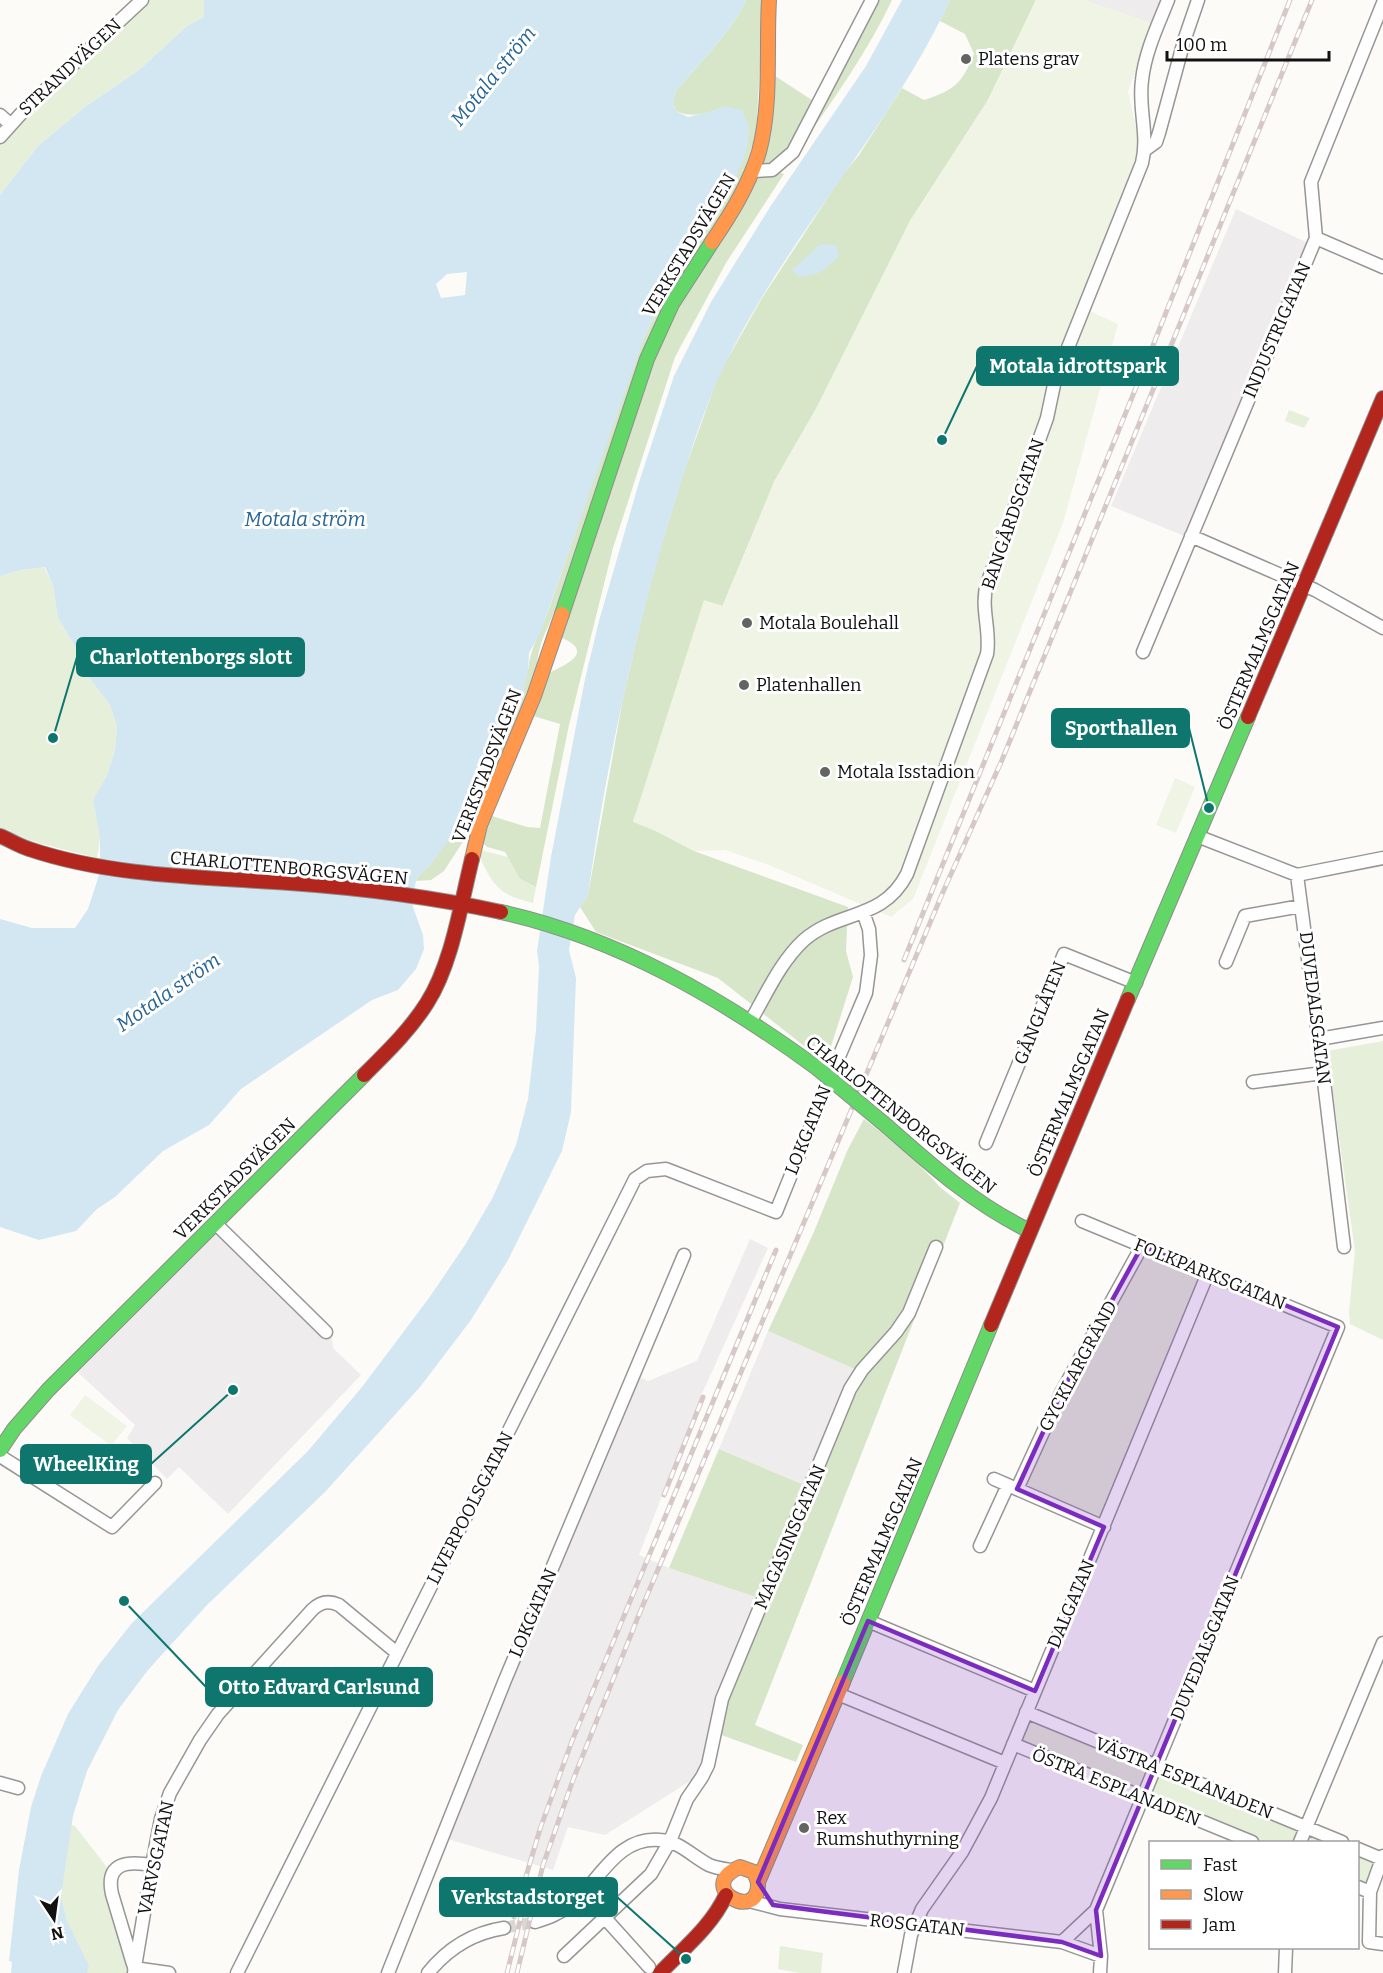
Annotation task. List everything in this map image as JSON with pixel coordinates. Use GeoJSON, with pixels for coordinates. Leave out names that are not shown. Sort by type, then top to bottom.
{"type":"FeatureCollection","features":[{"type":"Feature","properties":{"kind":"street","name":"STRANDVÄGEN"},"geometry":{"type":"LineString","coordinates":[[0,136],[142,0]]}},
{"type":"Feature","properties":{"kind":"street","name":"VERKSTADSVÄGEN"},"geometry":{"type":"LineString","coordinates":[[0,1450],[14,1429],[48,1390],[411,1026],[428,1002],[440,977],[480,825],[534,696],[647,358],[679,291],[738,200],[752,171],[761,141],[765,111],[769,0]]}},
{"type":"Feature","properties":{"kind":"street"},"geometry":{"type":"LineString","coordinates":[[752,171],[772,170],[793,152],[872,0]]}},
{"type":"Feature","properties":{"kind":"street","name":"BANGÅRDSGATAN"},"geometry":{"type":"LineString","coordinates":[[750,1022],[787,961],[805,940],[826,927],[882,904],[897,890],[907,874],[987,654],[989,634],[984,599],[987,584],[1047,418],[1055,380],[1138,174],[1145,150],[1141,100],[1142,80],[1152,39],[1168,0]]}},
{"type":"Feature","properties":{"kind":"street","name":"BANGÅRDSGATAN"},"geometry":{"type":"LineString","coordinates":[[1145,150],[1156,142],[1198,0]]}},
{"type":"Feature","properties":{"kind":"street","name":"INDUSTRIGATAN"},"geometry":{"type":"LineString","coordinates":[[1143,652],[1316,237],[1311,182],[1383,3]]}},
{"type":"Feature","properties":{"kind":"street"},"geometry":{"type":"LineString","coordinates":[[0,115],[10,124]]}},
{"type":"Feature","properties":{"kind":"street"},"geometry":{"type":"LineString","coordinates":[[1316,237],[1383,267]]}},
{"type":"Feature","properties":{"kind":"street","name":"ÖSTERMALMSGATAN"},"geometry":{"type":"LineString","coordinates":[[672,1973],[744,1901],[754,1897],[790,1804],[1030,1231],[1383,398]]}},
{"type":"Feature","properties":{"kind":"street"},"geometry":{"type":"LineString","coordinates":[[1191,536],[1304,585],[1383,628]]}},
{"type":"Feature","properties":{"kind":"street","name":"CHARLOTTENBORGSVÄGEN"},"geometry":{"type":"LineString","coordinates":[[0,836],[26,848]]}},
{"type":"Feature","properties":{"kind":"street"},"geometry":{"type":"LineString","coordinates":[[1197,836],[1297,875],[1383,858]]}},
{"type":"Feature","properties":{"kind":"street","name":"CHARLOTTENBORGSVÄGEN"},"geometry":{"type":"LineString","coordinates":[[0,843],[100,866],[175,876],[326,886],[460,904],[534,920],[589,938],[627,953],[684,982],[750,1022],[817,1068],[971,1198],[991,1212],[1030,1231]]}},
{"type":"Feature","properties":{"kind":"street","name":"DUVEDALSGATAN"},"geometry":{"type":"LineString","coordinates":[[1297,875],[1344,1247]]}},
{"type":"Feature","properties":{"kind":"street"},"geometry":{"type":"LineString","coordinates":[[1226,962],[1245,916],[1301,906]]}},
{"type":"Feature","properties":{"kind":"street","name":"LOKGATAN"},"geometry":{"type":"LineString","coordinates":[[776,1212],[831,1072],[866,993],[870,975],[871,949],[869,929],[862,912]]}},
{"type":"Feature","properties":{"kind":"street","name":"GÅNGLÅTEN"},"geometry":{"type":"LineString","coordinates":[[986,1143],[1064,954],[1136,983]]}},
{"type":"Feature","properties":{"kind":"street"},"geometry":{"type":"LineString","coordinates":[[1319,1039],[1383,1028]]}},
{"type":"Feature","properties":{"kind":"street"},"geometry":{"type":"LineString","coordinates":[[1252,1082],[1323,1073]]}},
{"type":"Feature","properties":{"kind":"street","name":"LIVERPOOLSGATAN"},"geometry":{"type":"LineString","coordinates":[[237,1973],[635,1179],[647,1171],[666,1168],[776,1212]]}},
{"type":"Feature","properties":{"kind":"street","name":"FOLKPARKSGATAN"},"geometry":{"type":"LineString","coordinates":[[1082,1221],[1338,1327]]}},
{"type":"Feature","properties":{"kind":"street"},"geometry":{"type":"LineString","coordinates":[[216,1224],[326,1332]]}},
{"type":"Feature","properties":{"kind":"street","name":"MAGASINSGATAN"},"geometry":{"type":"LineString","coordinates":[[564,1956],[651,1874],[670,1841],[681,1811],[708,1765],[722,1699],[850,1389],[862,1370],[896,1332],[909,1313],[936,1246]]}},
{"type":"Feature","properties":{"kind":"street","name":"GYCKLARGRÄND"},"geometry":{"type":"LineString","coordinates":[[981,1546],[1061,1393],[1142,1246]]}},
{"type":"Feature","properties":{"kind":"street","name":"LOKGATAN"},"geometry":{"type":"LineString","coordinates":[[388,1973],[505,1680],[684,1255]]}},
{"type":"Feature","properties":{"kind":"street","name":"DALGATAN"},"geometry":{"type":"LineString","coordinates":[[904,1973],[911,1935],[926,1902],[962,1852],[985,1812],[1208,1273]]}},
{"type":"Feature","properties":{"kind":"street","name":"DUVEDALSGATAN"},"geometry":{"type":"LineString","coordinates":[[1100,1973],[1101,1956],[1096,1910],[1338,1327]]}},
{"type":"Feature","properties":{"kind":"street"},"geometry":{"type":"LineString","coordinates":[[0,1456],[112,1527],[155,1483]]}},
{"type":"Feature","properties":{"kind":"street"},"geometry":{"type":"LineString","coordinates":[[994,1479],[1104,1527]]}},
{"type":"Feature","properties":{"kind":"street","name":"VARVSGATAN"},"geometry":{"type":"LineString","coordinates":[[134,1970],[165,1805],[200,1740],[234,1695],[318,1605],[328,1602],[339,1605],[397,1653]]}},
{"type":"Feature","properties":{"kind":"street"},"geometry":{"type":"LineString","coordinates":[[868,1621],[1035,1691]]}},
{"type":"Feature","properties":{"kind":"street"},"geometry":{"type":"LineString","coordinates":[[1300,1841],[1383,1643]]}},
{"type":"Feature","properties":{"kind":"street","name":"ÖSTRA ESPLANADEN"},"geometry":{"type":"LineString","coordinates":[[838,1694],[1005,1763]]}},
{"type":"Feature","properties":{"kind":"street","name":"VÄSTRA ESPLANADEN"},"geometry":{"type":"LineString","coordinates":[[1026,1712],[1339,1841]]}},
{"type":"Feature","properties":{"kind":"street","name":"ÖSTRA ESPLANADEN"},"geometry":{"type":"LineString","coordinates":[[1013,1744],[1250,1841]]}},
{"type":"Feature","properties":{"kind":"street"},"geometry":{"type":"LineString","coordinates":[[0,1783],[18,1788]]}},
{"type":"Feature","properties":{"kind":"street","name":"ÖSTERMALMSGATAN"},"geometry":{"type":"LineString","coordinates":[[654,1970],[712,1920],[721,1908],[726,1876],[756,1857],[790,1804]]}},
{"type":"Feature","properties":{"kind":"street"},"geometry":{"type":"LineString","coordinates":[[535,1922],[569,1906],[583,1894],[604,1867],[622,1850],[656,1839],[670,1841],[711,1866],[754,1872],[758,1884],[773,1905]]}},
{"type":"Feature","properties":{"kind":"street"},"geometry":{"type":"LineString","coordinates":[[1359,1849],[1382,1858],[1370,1892],[1369,1942],[1383,1944]]}},
{"type":"Feature","properties":{"kind":"street"},"geometry":{"type":"LineString","coordinates":[[152,1865],[129,1862],[121,1865],[115,1870],[110,1884],[134,1970],[169,1973]]}},
{"type":"Feature","properties":{"kind":"street"},"geometry":{"type":"LineString","coordinates":[[711,1866],[732,1900],[744,1901]]}},
{"type":"Feature","properties":{"kind":"street"},"geometry":{"type":"LineString","coordinates":[[1359,1887],[1370,1892]]}},
{"type":"Feature","properties":{"kind":"street","name":"ROSGATAN"},"geometry":{"type":"LineString","coordinates":[[744,1901],[773,1905],[780,1909],[840,1917],[1062,1942],[1101,1956]]}},
{"type":"Feature","properties":{"kind":"street"},"geometry":{"type":"LineString","coordinates":[[1062,1942],[1096,1910]]}},
{"type":"Feature","properties":{"kind":"street"},"geometry":{"type":"LineString","coordinates":[[605,1918],[654,1970]]}},
{"type":"Feature","properties":{"kind":"street"},"geometry":{"type":"LineString","coordinates":[[428,1973],[445,1954],[463,1941],[476,1934],[504,1928]]}},
{"type":"Feature","properties":{"kind":"street"},"geometry":{"type":"LineString","coordinates":[[1285,1973],[1286,1949]]}},
{"type":"Feature","properties":{"kind":"highlighted area"},"geometry":{"type":"Polygon","coordinates":[[[1142,1246],[1338,1327],[1096,1910],[1101,1956],[1062,1942],[773,1905],[758,1882],[868,1621],[1035,1691],[1104,1527],[1017,1489],[1061,1393],[1142,1246]]]}},
{"type":"Feature","properties":{"kind":"shaded area"},"geometry":{"type":"Polygon","coordinates":[[[1083,0],[1163,0],[1153,24],[1083,0]]]}},
{"type":"Feature","properties":{"kind":"shaded area"},"geometry":{"type":"Polygon","coordinates":[[[1236,209],[1308,243],[1189,538],[1111,506],[1236,209]]]}},
{"type":"Feature","properties":{"kind":"shaded area"},"geometry":{"type":"Polygon","coordinates":[[[217,1223],[331,1332],[333,1348],[361,1375],[228,1514],[179,1467],[167,1479],[127,1438],[135,1425],[73,1368],[217,1223]]]}},
{"type":"Feature","properties":{"kind":"shaded area"},"geometry":{"type":"Polygon","coordinates":[[[750,1239],[768,1248],[700,1398],[639,1555],[669,1568],[765,1600],[714,1740],[714,1766],[605,1835],[568,1827],[553,1870],[444,1838],[637,1376],[648,1381],[697,1361],[750,1239]]]}},
{"type":"Feature","properties":{"kind":"shaded area"},"geometry":{"type":"Polygon","coordinates":[[[768,1331],[866,1374],[809,1487],[719,1449],[768,1331]]]}},
{"type":"Feature","properties":{"kind":"green space"},"geometry":{"type":"Polygon","coordinates":[[[148,0],[204,0],[204,17],[187,26],[139,70],[85,107],[38,146],[0,195],[0,138],[148,0]]]}},
{"type":"Feature","properties":{"kind":"green space"},"geometry":{"type":"Polygon","coordinates":[[[746,0],[764,0],[756,135],[736,194],[679,281],[543,638],[535,680],[475,823],[444,871],[431,880],[416,881],[417,877],[431,864],[528,671],[533,647],[549,609],[627,382],[645,335],[675,275],[726,106],[714,111],[689,115],[676,111],[673,102],[675,92],[724,35],[746,0]]]}},
{"type":"Feature","properties":{"kind":"green space"},"geometry":{"type":"Polygon","coordinates":[[[875,0],[892,0],[862,56],[803,143],[875,0]]]}},
{"type":"Feature","properties":{"kind":"green space"},"geometry":{"type":"Polygon","coordinates":[[[950,0],[1036,0],[988,100],[910,221],[817,407],[775,480],[633,821],[694,851],[848,907],[846,951],[853,977],[828,1056],[804,1046],[718,978],[596,932],[580,907],[588,895],[623,698],[649,586],[683,474],[719,374],[762,298],[902,88],[924,100],[943,93],[961,79],[974,54],[965,34],[940,21],[950,0]]]}},
{"type":"Feature","properties":{"kind":"green space"},"geometry":{"type":"Polygon","coordinates":[[[1036,0],[1083,0],[1153,24],[1128,91],[1145,169],[1083,308],[1118,324],[1063,523],[913,899],[891,917],[769,865],[725,850],[694,851],[633,822],[704,600],[723,606],[775,480],[817,407],[910,221],[988,100],[1036,0]]]}},
{"type":"Feature","properties":{"kind":"green space"},"geometry":{"type":"Polygon","coordinates":[[[772,74],[815,102],[793,149],[773,167],[764,165],[762,160],[772,74]]]}},
{"type":"Feature","properties":{"kind":"green space"},"geometry":{"type":"Polygon","coordinates":[[[776,171],[784,174],[726,263],[675,357],[613,548],[569,725],[536,887],[520,879],[505,852],[487,847],[483,843],[489,815],[527,827],[540,828],[560,724],[530,715],[547,674],[569,662],[577,653],[571,642],[560,637],[666,327],[753,182],[763,175],[776,171]]]}},
{"type":"Feature","properties":{"kind":"green space"},"geometry":{"type":"Polygon","coordinates":[[[1289,410],[1310,418],[1304,428],[1285,421],[1289,410]]]}},
{"type":"Feature","properties":{"kind":"green space"},"geometry":{"type":"Polygon","coordinates":[[[44,567],[53,586],[58,618],[76,648],[87,675],[110,705],[117,726],[115,750],[107,775],[93,800],[100,839],[97,858],[35,842],[0,829],[0,576],[44,567]]]}},
{"type":"Feature","properties":{"kind":"green space"},"geometry":{"type":"Polygon","coordinates":[[[1175,778],[1195,787],[1176,833],[1156,825],[1175,778]]]}},
{"type":"Feature","properties":{"kind":"green space"},"geometry":{"type":"Polygon","coordinates":[[[480,850],[508,857],[520,879],[536,887],[533,903],[504,892],[494,883],[480,857],[480,850]]]}},
{"type":"Feature","properties":{"kind":"green space"},"geometry":{"type":"Polygon","coordinates":[[[1383,1041],[1383,1340],[1350,1324],[1349,1312],[1355,1251],[1327,1051],[1383,1041]]]}},
{"type":"Feature","properties":{"kind":"green space"},"geometry":{"type":"Polygon","coordinates":[[[864,1119],[906,1151],[941,1188],[960,1203],[755,1725],[803,1745],[796,1762],[716,1733],[765,1600],[669,1568],[719,1449],[809,1487],[866,1374],[768,1331],[813,1234],[848,1149],[864,1119]]]}},
{"type":"Feature","properties":{"kind":"green space"},"geometry":{"type":"Polygon","coordinates":[[[1138,1249],[1212,1275],[1104,1532],[1014,1492],[1138,1249]]]}},
{"type":"Feature","properties":{"kind":"green space"},"geometry":{"type":"Polygon","coordinates":[[[85,1395],[127,1426],[111,1446],[70,1415],[85,1395]]]}},
{"type":"Feature","properties":{"kind":"green space"},"geometry":{"type":"Polygon","coordinates":[[[1026,1716],[1333,1841],[1243,1841],[1013,1749],[1026,1716]]]}},
{"type":"Feature","properties":{"kind":"green space"},"geometry":{"type":"Polygon","coordinates":[[[46,1817],[75,1826],[109,1870],[133,1973],[30,1973],[46,1817]]]}},
{"type":"Feature","properties":{"kind":"green space"},"geometry":{"type":"Polygon","coordinates":[[[1359,1852],[1382,1861],[1371,1893],[1359,1888],[1359,1852]]]}},
{"type":"Feature","properties":{"kind":"green space"},"geometry":{"type":"Polygon","coordinates":[[[780,1946],[823,1953],[821,1973],[800,1973],[778,1969],[780,1946]]]}},
{"type":"Feature","properties":{"kind":"water","name":"Motala ström"},"geometry":{"type":"Polygon","coordinates":[[[204,0],[746,0],[724,35],[675,92],[673,102],[676,111],[688,117],[726,106],[742,110],[749,127],[748,144],[731,187],[675,275],[645,335],[541,631],[529,653],[522,698],[483,787],[453,835],[431,864],[417,877],[412,898],[423,935],[424,949],[416,969],[398,990],[372,1000],[241,1089],[209,1125],[163,1151],[115,1197],[97,1209],[76,1231],[39,1240],[0,1227],[0,919],[32,928],[75,928],[88,909],[100,872],[100,839],[93,800],[107,775],[115,750],[117,726],[110,705],[87,675],[76,648],[58,618],[53,586],[45,567],[0,576],[0,195],[38,146],[85,107],[139,70],[187,26],[204,17],[204,0]],[[467,272],[447,274],[436,284],[441,298],[465,295],[467,272]]]}},
{"type":"Feature","properties":{"kind":"water"},"geometry":{"type":"Polygon","coordinates":[[[902,0],[950,0],[902,87],[764,294],[728,358],[693,444],[658,558],[633,653],[612,749],[588,895],[575,915],[569,950],[576,978],[571,1112],[562,1151],[508,1260],[471,1320],[420,1387],[325,1492],[207,1605],[148,1670],[118,1710],[87,1771],[73,1816],[61,1895],[66,1919],[89,1966],[87,1973],[11,1973],[12,1962],[9,1961],[19,1870],[31,1807],[41,1776],[68,1714],[98,1666],[132,1623],[308,1451],[362,1387],[429,1298],[465,1245],[493,1197],[516,1145],[528,1099],[536,1030],[539,966],[537,951],[551,857],[585,679],[599,621],[640,479],[674,376],[711,302],[770,207],[866,66],[902,0]]]}},
{"type":"Feature","properties":{"kind":"water"},"geometry":{"type":"Polygon","coordinates":[[[821,244],[836,245],[839,256],[818,273],[799,277],[792,270],[821,244]]]}},
{"type":"Feature","properties":{"kind":"tunnel"},"geometry":{"type":"LineString","coordinates":[[504,1928],[535,1922]]}},
{"type":"Feature","properties":{"kind":"railway"},"geometry":{"type":"LineString","coordinates":[[904,960],[1290,0]]}},
{"type":"Feature","properties":{"kind":"railway"},"geometry":{"type":"LineString","coordinates":[[517,1973],[543,1865],[573,1780],[638,1617],[943,892],[1002,760],[1312,0]]}},
{"type":"Feature","properties":{"kind":"railway"},"geometry":{"type":"LineString","coordinates":[[514,1917],[540,1829],[572,1741],[776,1250]]}},
{"type":"Feature","properties":{"kind":"railway"},"geometry":{"type":"LineString","coordinates":[[664,1495],[703,1397]]}},
{"type":"Feature","properties":{"kind":"railway"},"geometry":{"type":"LineString","coordinates":[[507,1973],[523,1909]]}},
{"type":"Feature","properties":{"kind":"traffic: fast"},"geometry":{"type":"LineString","coordinates":[[562,614],[647,359],[672,304],[712,242]]}},
{"type":"Feature","properties":{"kind":"traffic: fast"},"geometry":{"type":"LineString","coordinates":[[1128,999],[1248,717]]}},
{"type":"Feature","properties":{"kind":"traffic: fast"},"geometry":{"type":"LineString","coordinates":[[501,912],[544,923],[627,954],[706,995],[781,1042],[817,1068]]}},
{"type":"Feature","properties":{"kind":"traffic: fast"},"geometry":{"type":"LineString","coordinates":[[817,1068],[888,1127]]}},
{"type":"Feature","properties":{"kind":"traffic: fast"},"geometry":{"type":"LineString","coordinates":[[0,1450],[14,1429],[48,1390],[364,1075]]}},
{"type":"Feature","properties":{"kind":"traffic: fast"},"geometry":{"type":"LineString","coordinates":[[888,1127],[938,1171],[973,1197],[1030,1231]]}},
{"type":"Feature","properties":{"kind":"traffic: fast"},"geometry":{"type":"LineString","coordinates":[[843,1682],[991,1325]]}},
{"type":"Feature","properties":{"kind":"traffic: slow"},"geometry":{"type":"LineString","coordinates":[[712,242],[739,199],[759,152],[766,115],[769,0]]}},
{"type":"Feature","properties":{"kind":"traffic: slow"},"geometry":{"type":"LineString","coordinates":[[472,859],[480,825],[534,696],[562,614]]}},
{"type":"Feature","properties":{"kind":"traffic: slow"},"geometry":{"type":"LineString","coordinates":[[758,1882],[754,1872],[740,1867],[727,1875],[723,1884],[726,1892],[732,1898],[749,1901],[756,1895],[758,1882],[843,1682]]}},
{"type":"Feature","properties":{"kind":"traffic: jam"},"geometry":{"type":"LineString","coordinates":[[1248,717],[1383,398]]}},
{"type":"Feature","properties":{"kind":"traffic: jam"},"geometry":{"type":"LineString","coordinates":[[0,836],[25,848],[61,858],[125,870],[370,890],[501,912]]}},
{"type":"Feature","properties":{"kind":"traffic: jam"},"geometry":{"type":"LineString","coordinates":[[364,1075],[413,1022],[436,987],[455,933],[472,859]]}},
{"type":"Feature","properties":{"kind":"traffic: jam"},"geometry":{"type":"LineString","coordinates":[[991,1325],[1128,999]]}},
{"type":"Feature","properties":{"kind":"traffic: jam"},"geometry":{"type":"LineString","coordinates":[[660,1973],[705,1927],[726,1895]]}},
{"type":"Feature","properties":{"kind":"place","name":"Platens grav"},"geometry":{"type":"Point","coordinates":[966,59]}},
{"type":"Feature","properties":{"kind":"place","name":"Motala idrottspark"},"geometry":{"type":"Point","coordinates":[942,440]}},
{"type":"Feature","properties":{"kind":"place","name":"Motala Boulehall"},"geometry":{"type":"Point","coordinates":[747,623]}},
{"type":"Feature","properties":{"kind":"place","name":"Platenhallen"},"geometry":{"type":"Point","coordinates":[744,685]}},
{"type":"Feature","properties":{"kind":"place","name":"Charlottenborgs slott"},"geometry":{"type":"Point","coordinates":[53,738]}},
{"type":"Feature","properties":{"kind":"place","name":"Motala Isstadion"},"geometry":{"type":"Point","coordinates":[825,772]}},
{"type":"Feature","properties":{"kind":"place","name":"Sporthallen"},"geometry":{"type":"Point","coordinates":[1209,808]}},
{"type":"Feature","properties":{"kind":"place","name":"WheelKing"},"geometry":{"type":"Point","coordinates":[233,1390]}},
{"type":"Feature","properties":{"kind":"place","name":"Otto Edvard Carlsund"},"geometry":{"type":"Point","coordinates":[124,1601]}},
{"type":"Feature","properties":{"kind":"place","name":"Rex Rumshuthyrning"},"geometry":{"type":"Point","coordinates":[804,1828]}},
{"type":"Feature","properties":{"kind":"place","name":"Verkstadstorget"},"geometry":{"type":"Point","coordinates":[686,1959]}}]}
